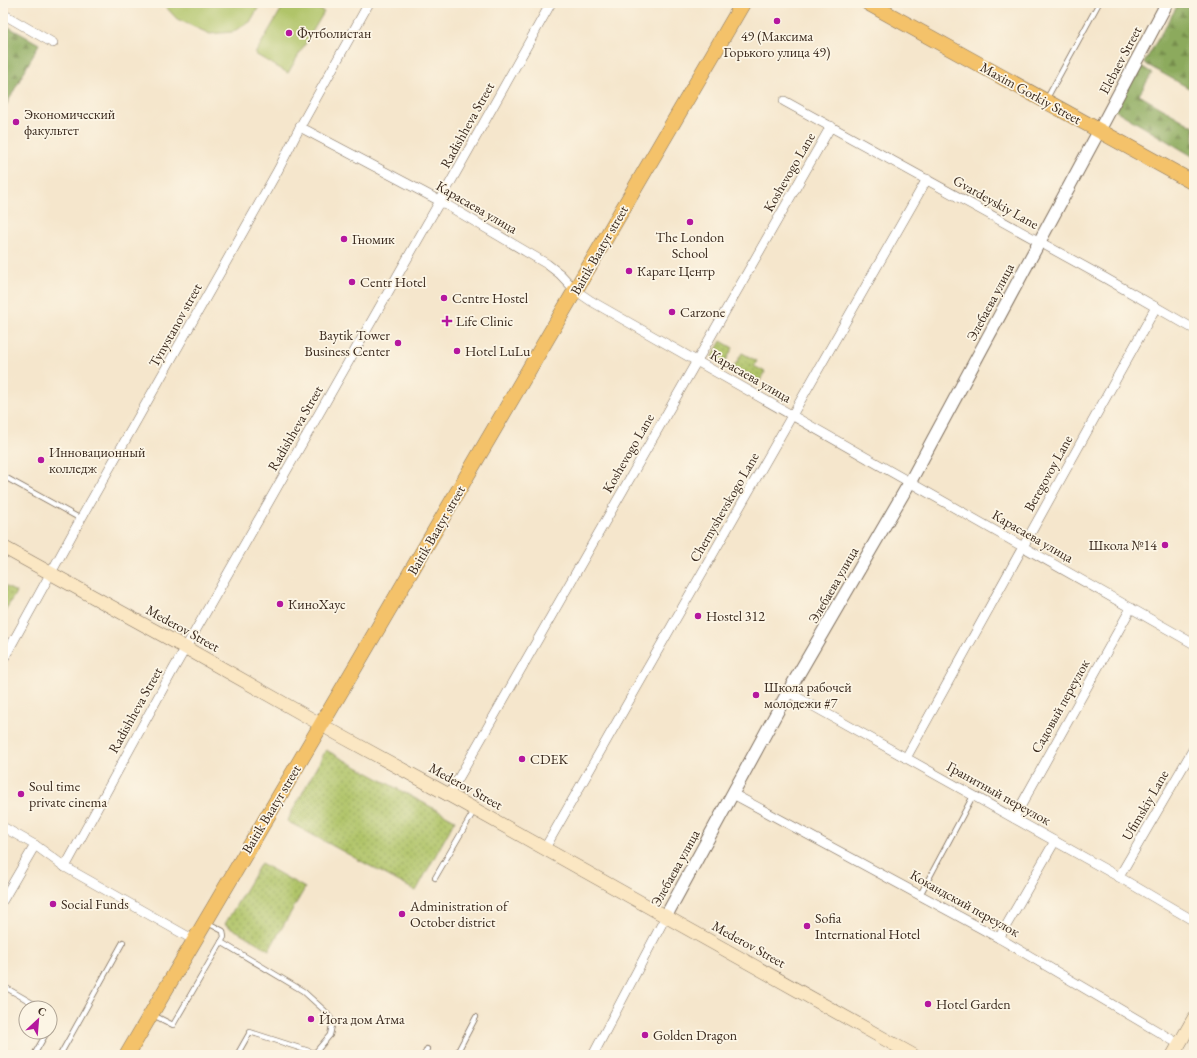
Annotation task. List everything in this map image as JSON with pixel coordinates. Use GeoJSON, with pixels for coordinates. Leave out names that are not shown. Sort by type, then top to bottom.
{"type":"FeatureCollection","features":[{"type":"Feature","properties":{"kind":"main road","name":"Baitik Baatyr street"},"geometry":{"type":"LineString","coordinates":[[126,1055],[743,3]]}},
{"type":"Feature","properties":{"kind":"main road","name":"Maxim Gorkiy Street"},"geometry":{"type":"LineString","coordinates":[[868,3],[1194,183]]}},
{"type":"Feature","properties":{"kind":"main road","name":"Mederov Street"},"geometry":{"type":"LineString","coordinates":[[3,547],[545,848],[913,1055]]}},
{"type":"Feature","properties":{"kind":"main road"},"geometry":{"type":"LineString","coordinates":[[1176,1049],[1194,1018]]}},
{"type":"Feature","properties":{"kind":"street","name":"Tynystanov street"},"geometry":{"type":"LineString","coordinates":[[3,660],[278,170],[300,127],[369,3]]}},
{"type":"Feature","properties":{"kind":"street","name":"Radishheva Street"},"geometry":{"type":"LineString","coordinates":[[65,867],[186,648],[551,3]]}},
{"type":"Feature","properties":{"kind":"street","name":"Elebaev Street"},"geometry":{"type":"LineString","coordinates":[[1100,131],[1166,3]]}},
{"type":"Feature","properties":{"kind":"street"},"geometry":{"type":"LineString","coordinates":[[3,14],[53,43]]}},
{"type":"Feature","properties":{"kind":"street","name":"Gvardeyskiy Lane"},"geometry":{"type":"LineString","coordinates":[[784,100],[1194,329]]}},
{"type":"Feature","properties":{"kind":"street","name":"Koshevogo Lane"},"geometry":{"type":"LineString","coordinates":[[449,795],[831,126]]}},
{"type":"Feature","properties":{"kind":"street","name":"Карасаева улица"},"geometry":{"type":"LineString","coordinates":[[300,127],[440,201],[547,264],[560,274],[575,290],[591,301],[1194,644]]}},
{"type":"Feature","properties":{"kind":"street","name":"Элебаева улица"},"geometry":{"type":"LineString","coordinates":[[593,1055],[666,916],[788,692],[910,482],[1100,131]]}},
{"type":"Feature","properties":{"kind":"street","name":"Chernyshevskogo Lane"},"geometry":{"type":"LineString","coordinates":[[545,848],[927,179]]}},
{"type":"Feature","properties":{"kind":"street","name":"Beregovoy Lane"},"geometry":{"type":"LineString","coordinates":[[906,758],[1156,307]]}},
{"type":"Feature","properties":{"kind":"street","name":"Садовый переулок"},"geometry":{"type":"LineString","coordinates":[[1014,818],[1131,608]]}},
{"type":"Feature","properties":{"kind":"street","name":"Гранитный переулок"},"geometry":{"type":"LineString","coordinates":[[788,692],[1120,877],[1194,922]]}},
{"type":"Feature","properties":{"kind":"street","name":"Ufimskiy Lane"},"geometry":{"type":"LineString","coordinates":[[1120,877],[1194,748]]}},
{"type":"Feature","properties":{"kind":"street","name":"Кокандский переулок"},"geometry":{"type":"LineString","coordinates":[[733,794],[999,938],[1176,1049]]}},
{"type":"Feature","properties":{"kind":"street"},"geometry":{"type":"LineString","coordinates":[[3,828],[35,846],[65,867],[194,940]]}},
{"type":"Feature","properties":{"kind":"street"},"geometry":{"type":"LineString","coordinates":[[999,938],[1055,841]]}},
{"type":"Feature","properties":{"kind":"street"},"geometry":{"type":"LineString","coordinates":[[3,900],[35,846]]}},
{"type":"Feature","properties":{"kind":"lane"},"geometry":{"type":"LineString","coordinates":[[1046,101],[1098,4],[1093,3]]}},
{"type":"Feature","properties":{"kind":"lane"},"geometry":{"type":"LineString","coordinates":[[3,476],[81,519]]}},
{"type":"Feature","properties":{"kind":"lane"},"geometry":{"type":"LineString","coordinates":[[920,895],[974,795]]}},
{"type":"Feature","properties":{"kind":"lane"},"geometry":{"type":"LineString","coordinates":[[435,878],[475,809]]}},
{"type":"Feature","properties":{"kind":"lane"},"geometry":{"type":"LineString","coordinates":[[150,1014],[173,1024],[224,937],[223,930],[205,921]]}},
{"type":"Feature","properties":{"kind":"lane"},"geometry":{"type":"LineString","coordinates":[[60,1055],[123,942]]}},
{"type":"Feature","properties":{"kind":"lane"},"geometry":{"type":"LineString","coordinates":[[221,942],[303,991],[325,1010],[333,1021],[330,1035],[314,1053],[250,1032],[237,1055]]}},
{"type":"Feature","properties":{"kind":"lane"},"geometry":{"type":"LineString","coordinates":[[3,986],[27,1000]]}},
{"type":"Feature","properties":{"kind":"lane"},"geometry":{"type":"LineString","coordinates":[[456,1055],[476,1017]]}},
{"type":"Feature","properties":{"kind":"lane"},"geometry":{"type":"LineString","coordinates":[[34,1055],[42,1040]]}},
{"type":"Feature","properties":{"kind":"lane"},"geometry":{"type":"LineString","coordinates":[[424,1055],[427,1049]]}},
{"type":"Feature","properties":{"kind":"green space","name":"Футболистан"},"geometry":{"type":"Polygon","coordinates":[[[164,3],[261,3],[250,22],[232,32],[210,34],[177,19],[164,3]]]}},
{"type":"Feature","properties":{"kind":"green space","name":"Футболистан"},"geometry":{"type":"Polygon","coordinates":[[[285,3],[309,3],[324,12],[288,73],[255,54],[285,3]]]}},
{"type":"Feature","properties":{"kind":"green space"},"geometry":{"type":"Polygon","coordinates":[[[1179,3],[1194,3],[1194,91],[1144,63],[1179,3]]]}},
{"type":"Feature","properties":{"kind":"green space"},"geometry":{"type":"Polygon","coordinates":[[[3,24],[39,44],[3,111],[3,24]]]}},
{"type":"Feature","properties":{"kind":"green space"},"geometry":{"type":"Polygon","coordinates":[[[1138,64],[1152,73],[1139,95],[1194,127],[1194,157],[1115,110],[1138,64]]]}},
{"type":"Feature","properties":{"kind":"green space"},"geometry":{"type":"Polygon","coordinates":[[[721,341],[733,348],[724,364],[712,357],[721,341]]]}},
{"type":"Feature","properties":{"kind":"green space"},"geometry":{"type":"Polygon","coordinates":[[[742,353],[757,361],[754,366],[765,372],[759,382],[733,368],[742,353]]]}},
{"type":"Feature","properties":{"kind":"green space"},"geometry":{"type":"Polygon","coordinates":[[[3,585],[16,592],[4,613],[3,613],[3,585]]]}},
{"type":"Feature","properties":{"kind":"green space"},"geometry":{"type":"Polygon","coordinates":[[[326,750],[455,820],[416,891],[287,821],[326,750]]]}},
{"type":"Feature","properties":{"kind":"green space"},"geometry":{"type":"Polygon","coordinates":[[[261,863],[305,888],[269,950],[225,924],[261,863]]]}},
{"type":"Feature","properties":{"kind":"place","name":"49 (Максима Горького улица 49)"},"geometry":{"type":"Point","coordinates":[777,21]}},
{"type":"Feature","properties":{"kind":"place","name":"Футболистан"},"geometry":{"type":"Point","coordinates":[289,33]}},
{"type":"Feature","properties":{"kind":"place","name":"Экономический факультет"},"geometry":{"type":"Point","coordinates":[16,122]}},
{"type":"Feature","properties":{"kind":"place","name":"The London School"},"geometry":{"type":"Point","coordinates":[690,222]}},
{"type":"Feature","properties":{"kind":"place","name":"Гномик"},"geometry":{"type":"Point","coordinates":[344,239]}},
{"type":"Feature","properties":{"kind":"place","name":"Карате Центр"},"geometry":{"type":"Point","coordinates":[629,271]}},
{"type":"Feature","properties":{"kind":"place","name":"Centr Hotel"},"geometry":{"type":"Point","coordinates":[352,282]}},
{"type":"Feature","properties":{"kind":"place","name":"Centre Hostel"},"geometry":{"type":"Point","coordinates":[444,298]}},
{"type":"Feature","properties":{"kind":"place","name":"Carzone"},"geometry":{"type":"Point","coordinates":[672,312]}},
{"type":"Feature","properties":{"kind":"place","name":"Life Clinic"},"geometry":{"type":"Point","coordinates":[447,321]}},
{"type":"Feature","properties":{"kind":"place","name":"Baytik Tower Business Center"},"geometry":{"type":"Point","coordinates":[398,343]}},
{"type":"Feature","properties":{"kind":"place","name":"Hotel LuLu"},"geometry":{"type":"Point","coordinates":[457,351]}},
{"type":"Feature","properties":{"kind":"place","name":"Инновационный колледж"},"geometry":{"type":"Point","coordinates":[41,460]}},
{"type":"Feature","properties":{"kind":"place","name":"Школа №14"},"geometry":{"type":"Point","coordinates":[1165,545]}},
{"type":"Feature","properties":{"kind":"place","name":"КиноХаус"},"geometry":{"type":"Point","coordinates":[280,604]}},
{"type":"Feature","properties":{"kind":"place","name":"Hostel 312"},"geometry":{"type":"Point","coordinates":[698,616]}},
{"type":"Feature","properties":{"kind":"place","name":"Школа рабочей молодежи #7"},"geometry":{"type":"Point","coordinates":[756,695]}},
{"type":"Feature","properties":{"kind":"place","name":"CDEK"},"geometry":{"type":"Point","coordinates":[522,759]}},
{"type":"Feature","properties":{"kind":"place","name":"Soul time private cinema"},"geometry":{"type":"Point","coordinates":[21,794]}},
{"type":"Feature","properties":{"kind":"place","name":"Social Funds"},"geometry":{"type":"Point","coordinates":[53,904]}},
{"type":"Feature","properties":{"kind":"place","name":"Administration of October district"},"geometry":{"type":"Point","coordinates":[402,914]}},
{"type":"Feature","properties":{"kind":"place","name":"Sofia International Hotel"},"geometry":{"type":"Point","coordinates":[807,926]}},
{"type":"Feature","properties":{"kind":"place","name":"Hotel Garden"},"geometry":{"type":"Point","coordinates":[928,1004]}},
{"type":"Feature","properties":{"kind":"place","name":"Йога дом Атма"},"geometry":{"type":"Point","coordinates":[311,1019]}},
{"type":"Feature","properties":{"kind":"place","name":"Golden Dragon"},"geometry":{"type":"Point","coordinates":[645,1035]}}]}
